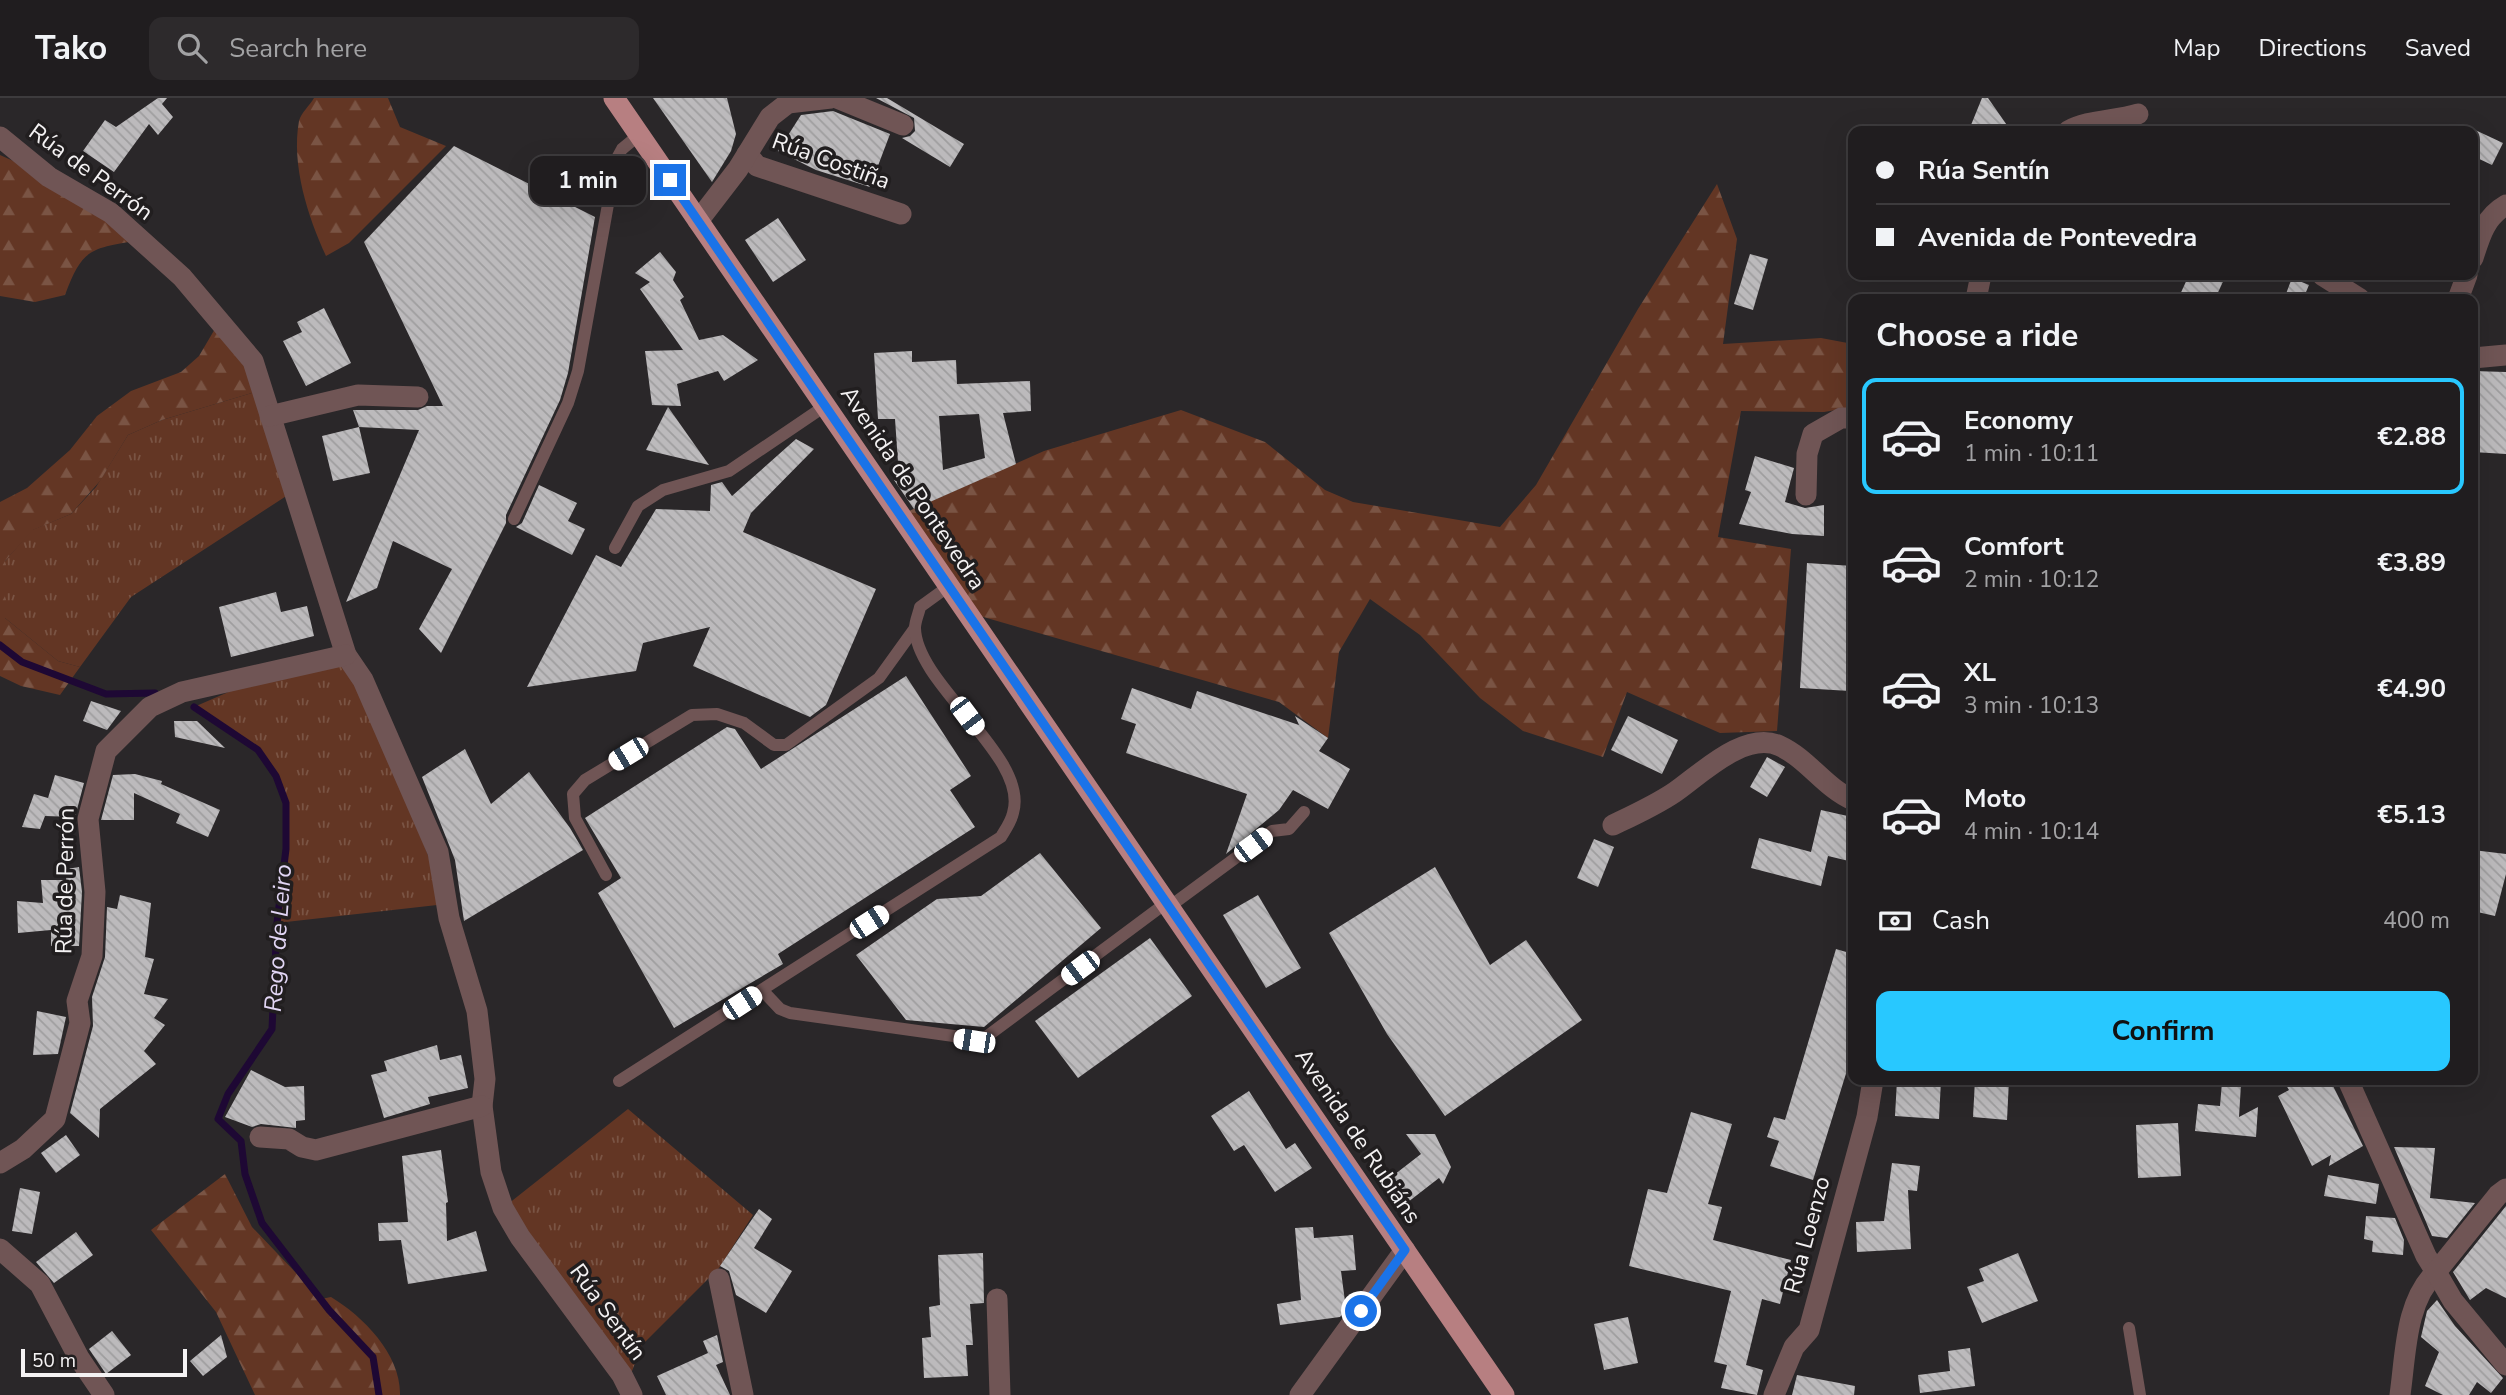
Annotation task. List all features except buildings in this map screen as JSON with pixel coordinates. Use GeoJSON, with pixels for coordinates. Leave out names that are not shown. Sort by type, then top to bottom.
{"type":"FeatureCollection","features":[{"type":"Feature","properties":{"kind":"main road","name":"Avenida de Pontevedra"},"geometry":{"type":"LineString","coordinates":[[614,98],[1168,905]]}},
{"type":"Feature","properties":{"kind":"main road","name":"Avenida de Rubiáns"},"geometry":{"type":"LineString","coordinates":[[1168,905],[1504,1395]]}},
{"type":"Feature","properties":{"kind":"street","name":"Rúa Costiña"},"geometry":{"type":"LineString","coordinates":[[698,221],[747,154],[770,117],[788,103],[831,98]]}},
{"type":"Feature","properties":{"kind":"street"},"geometry":{"type":"LineString","coordinates":[[837,98],[903,125]]}},
{"type":"Feature","properties":{"kind":"street"},"geometry":{"type":"LineString","coordinates":[[2077,126],[2113,122],[2142,114]]}},
{"type":"Feature","properties":{"kind":"street","name":"Rúa de Perrón"},"geometry":{"type":"LineString","coordinates":[[0,137],[50,177],[111,213],[182,278],[253,361],[346,655],[363,680],[438,852],[449,918],[477,1011],[485,1079],[482,1105],[491,1172],[503,1208],[538,1262]]}},
{"type":"Feature","properties":{"kind":"street","name":"Rúa Costiña"},"geometry":{"type":"LineString","coordinates":[[747,154],[757,166],[901,214]]}},
{"type":"Feature","properties":{"kind":"street"},"geometry":{"type":"LineString","coordinates":[[2478,244],[2485,225],[2495,212],[2506,205]]}},
{"type":"Feature","properties":{"kind":"street"},"geometry":{"type":"LineString","coordinates":[[2330,280],[2352,294]]}},
{"type":"Feature","properties":{"kind":"street"},"geometry":{"type":"LineString","coordinates":[[2478,358],[2506,355]]}},
{"type":"Feature","properties":{"kind":"street"},"geometry":{"type":"LineString","coordinates":[[270,416],[358,396],[418,397]]}},
{"type":"Feature","properties":{"kind":"street"},"geometry":{"type":"LineString","coordinates":[[1806,495],[1807,454],[1813,434],[1841,418],[1848,418]]}},
{"type":"Feature","properties":{"kind":"street","name":"Rúa de Perrón"},"geometry":{"type":"LineString","coordinates":[[0,1163],[23,1149],[55,1119],[80,1023],[77,1001],[92,956],[95,892],[88,818],[106,751],[149,707],[182,692],[346,655]]}},
{"type":"Feature","properties":{"kind":"street"},"geometry":{"type":"LineString","coordinates":[[1613,825],[1675,792],[1722,756],[1745,747],[1775,744],[1791,752],[1841,795],[1848,798]]}},
{"type":"Feature","properties":{"kind":"street","name":"Rúa Loenzo"},"geometry":{"type":"LineString","coordinates":[[1774,1395],[1794,1347],[1809,1329],[1867,1117],[1872,1085]]}},
{"type":"Feature","properties":{"kind":"street"},"geometry":{"type":"LineString","coordinates":[[2350,1085],[2436,1272],[2453,1301],[2506,1365]]}},
{"type":"Feature","properties":{"kind":"street"},"geometry":{"type":"LineString","coordinates":[[260,1137],[289,1139],[302,1147],[316,1150],[482,1105]]}},
{"type":"Feature","properties":{"kind":"street"},"geometry":{"type":"LineString","coordinates":[[2400,1395],[2414,1305],[2422,1285],[2506,1189]]}},
{"type":"Feature","properties":{"kind":"street"},"geometry":{"type":"LineString","coordinates":[[0,1249],[40,1284],[79,1358],[104,1395]]}},
{"type":"Feature","properties":{"kind":"street"},"geometry":{"type":"LineString","coordinates":[[1300,1395],[1405,1250]]}},
{"type":"Feature","properties":{"kind":"street","name":"Rúa Sentín"},"geometry":{"type":"LineString","coordinates":[[538,1262],[622,1375],[632,1395]]}},
{"type":"Feature","properties":{"kind":"street"},"geometry":{"type":"LineString","coordinates":[[719,1279],[743,1395]]}},
{"type":"Feature","properties":{"kind":"street"},"geometry":{"type":"LineString","coordinates":[[996,1299],[1000,1395]]}},
{"type":"Feature","properties":{"kind":"lane"},"geometry":{"type":"LineString","coordinates":[[514,519],[568,403],[578,371],[616,160],[622,149],[639,135]]}},
{"type":"Feature","properties":{"kind":"lane"},"geometry":{"type":"LineString","coordinates":[[615,548],[638,506],[663,490],[729,471],[825,406]]}},
{"type":"Feature","properties":{"kind":"lane"},"geometry":{"type":"LineString","coordinates":[[606,875],[575,818],[573,794],[586,780],[692,715],[717,714],[744,723],[774,745],[786,746],[879,678],[915,628],[920,607],[949,586]]}},
{"type":"Feature","properties":{"kind":"lane"},"geometry":{"type":"LineString","coordinates":[[619,1082],[1001,837],[1014,812],[1014,789],[1002,765],[925,659],[915,628]]}},
{"type":"Feature","properties":{"kind":"lane"},"geometry":{"type":"LineString","coordinates":[[762,990],[780,1009],[790,1013],[982,1040],[1272,831],[1289,829],[1304,812]]}},
{"type":"Feature","properties":{"kind":"lane"},"geometry":{"type":"LineString","coordinates":[[2129,1328],[2140,1395]]}},
{"type":"Feature","properties":{"kind":"green space"},"geometry":{"type":"Polygon","coordinates":[[[314,98],[388,98],[400,127],[446,146],[349,243],[326,256],[307,208],[297,155],[299,121],[314,98]]]}},
{"type":"Feature","properties":{"kind":"green space"},"geometry":{"type":"Polygon","coordinates":[[[0,155],[49,177],[140,240],[91,252],[78,267],[65,295],[35,302],[0,296],[0,155]]]}},
{"type":"Feature","properties":{"kind":"green space"},"geometry":{"type":"Polygon","coordinates":[[[1717,184],[1737,239],[1723,344],[1821,338],[1848,343],[1848,408],[1824,412],[1741,411],[1718,537],[1791,549],[1777,731],[1720,733],[1627,692],[1603,757],[1523,731],[1480,698],[1420,635],[1370,599],[1339,652],[1328,738],[1279,702],[966,612],[900,515],[1044,451],[1181,410],[1265,442],[1325,490],[1353,502],[1500,527],[1536,485],[1638,309],[1717,184]]]}},
{"type":"Feature","properties":{"kind":"green space"},"geometry":{"type":"Polygon","coordinates":[[[219,322],[262,390],[162,420],[128,435],[100,481],[71,514],[33,530],[5,561],[5,618],[58,661],[80,667],[60,695],[21,686],[0,676],[0,502],[27,488],[70,450],[97,416],[131,391],[181,372],[199,356],[219,322]]]}},
{"type":"Feature","properties":{"kind":"green space"},"geometry":{"type":"Polygon","coordinates":[[[262,390],[294,491],[131,597],[80,667],[58,661],[5,618],[5,561],[32,530],[71,514],[96,487],[128,435],[162,420],[262,390]]]}},
{"type":"Feature","properties":{"kind":"green space"},"geometry":{"type":"Polygon","coordinates":[[[346,655],[366,688],[446,904],[277,923],[287,832],[286,808],[281,787],[271,767],[256,749],[194,707],[274,672],[346,655]]]}},
{"type":"Feature","properties":{"kind":"green space"},"geometry":{"type":"Polygon","coordinates":[[[628,1109],[753,1215],[719,1268],[642,1345],[627,1384],[503,1208],[628,1109]]]}},
{"type":"Feature","properties":{"kind":"green space"},"geometry":{"type":"Polygon","coordinates":[[[225,1174],[252,1227],[321,1299],[331,1297],[343,1305],[378,1338],[394,1366],[400,1395],[255,1395],[216,1312],[151,1230],[225,1174]]]}},
{"type":"Feature","properties":{"kind":"waterway","name":"Rego de Leiro"},"geometry":{"type":"LineString","coordinates":[[0,645],[22,662],[106,694],[155,693]]}},
{"type":"Feature","properties":{"kind":"waterway","name":"Rego de Leiro"},"geometry":{"type":"LineString","coordinates":[[194,707],[258,750],[276,776],[286,803],[286,849],[277,923],[272,1029],[228,1094],[218,1119],[241,1141],[245,1174],[262,1223],[329,1310],[373,1357],[379,1395]]}},
{"type":"Feature","properties":{"kind":"route"},"geometry":{"type":"LineString","coordinates":[[670,180],[1405,1250],[1361,1311]]}}]}
